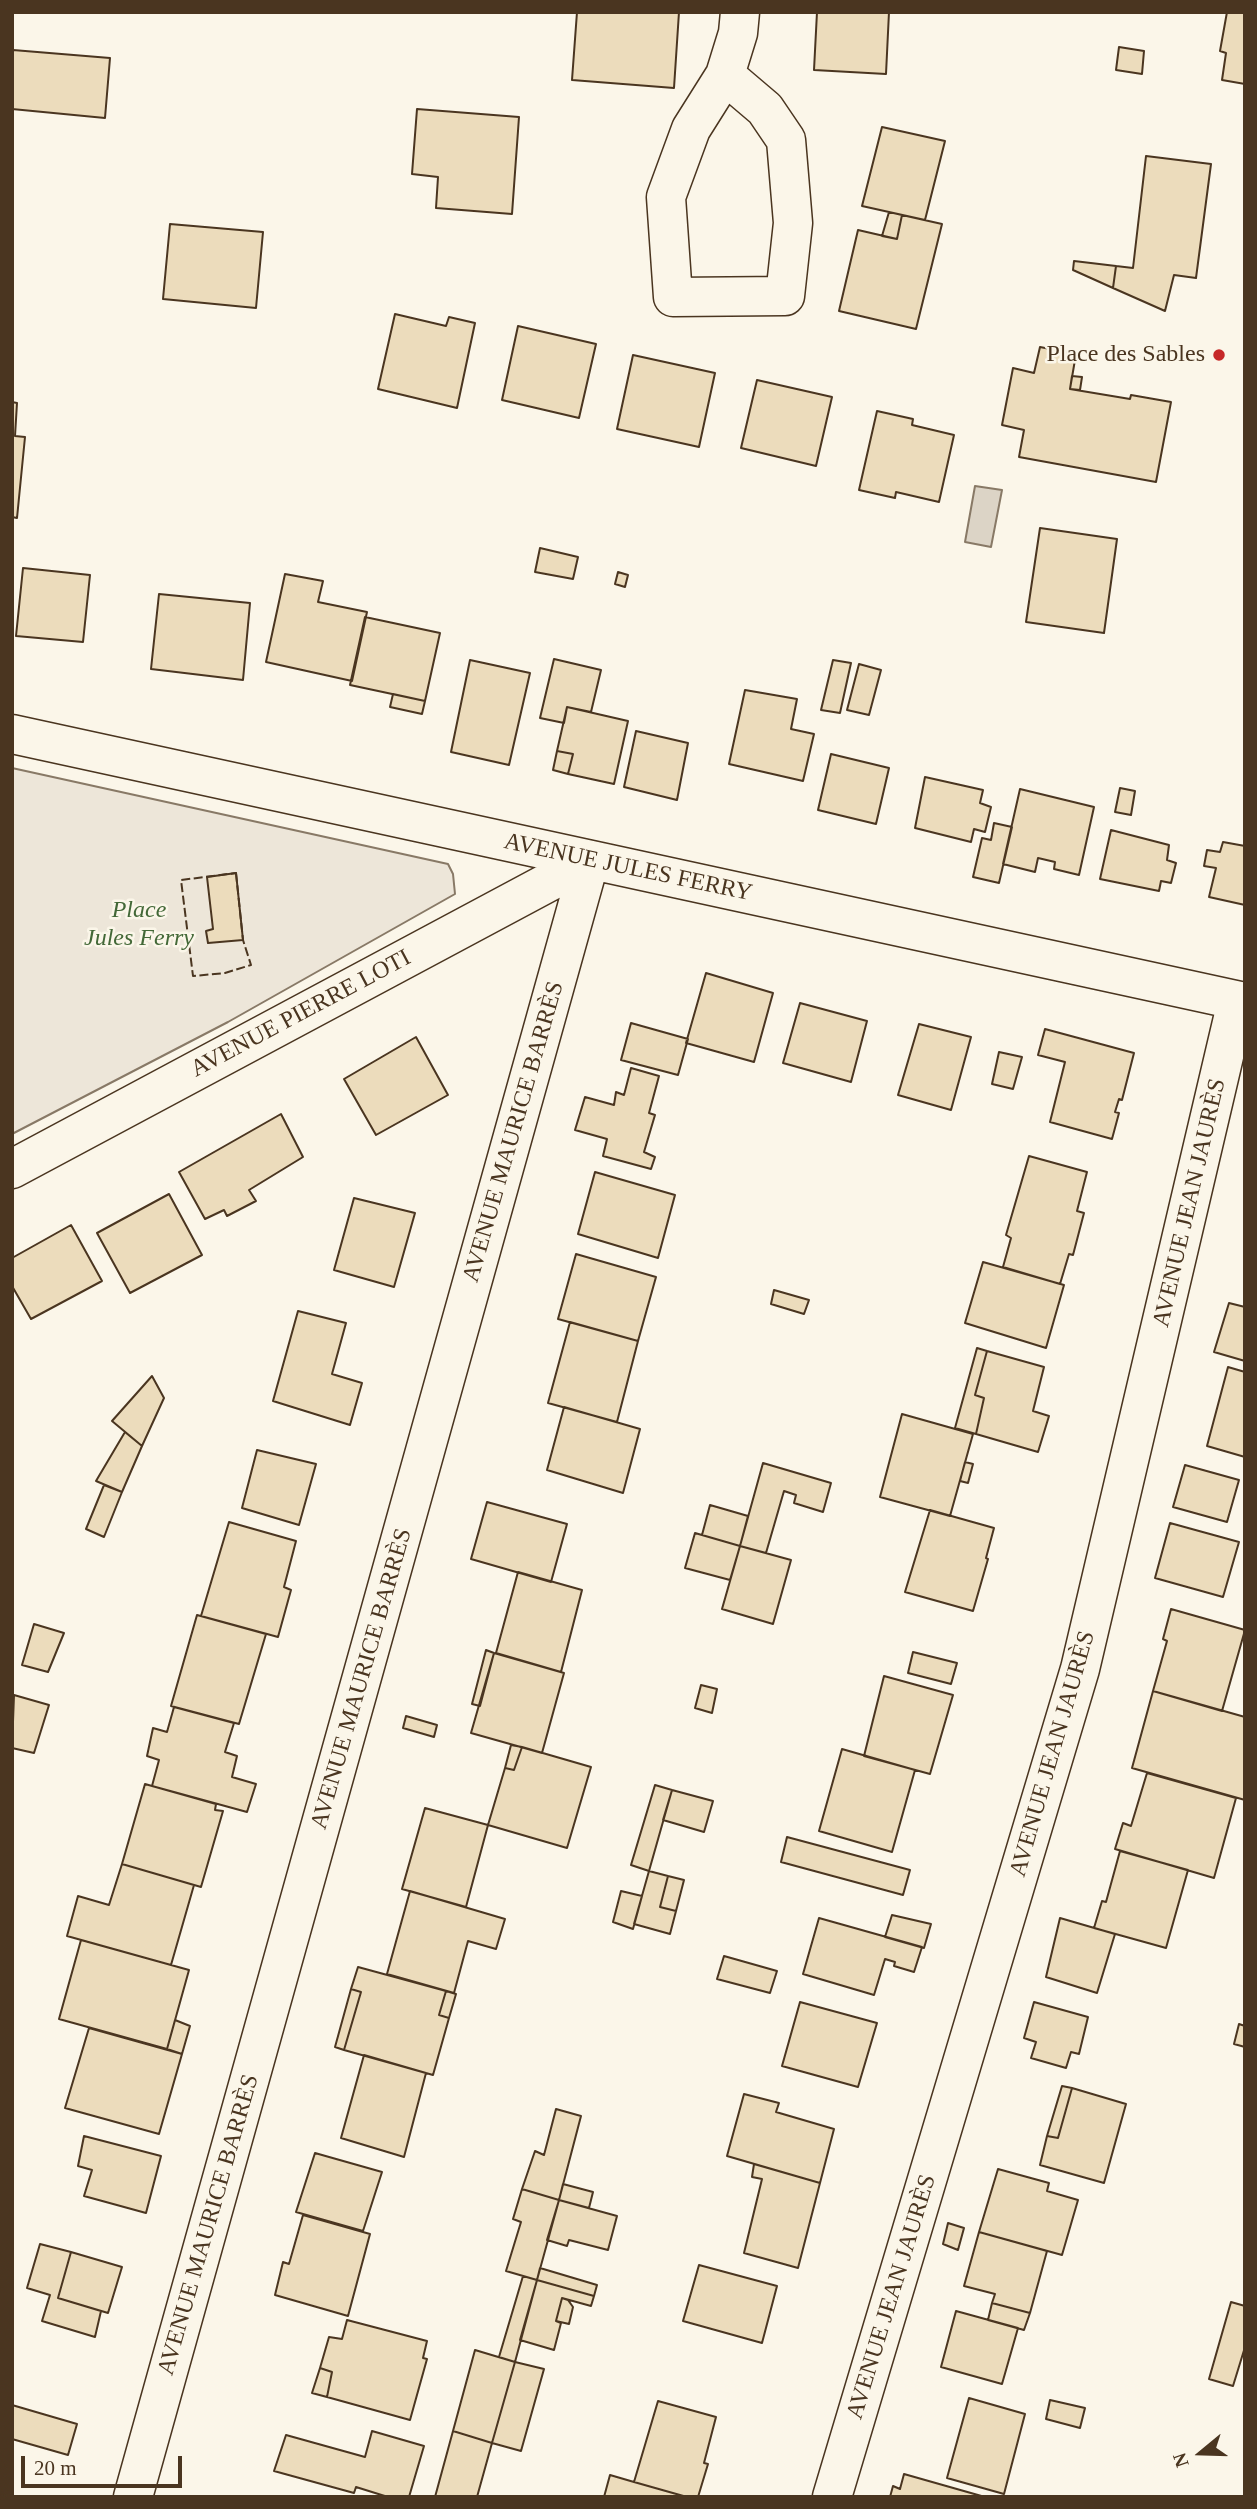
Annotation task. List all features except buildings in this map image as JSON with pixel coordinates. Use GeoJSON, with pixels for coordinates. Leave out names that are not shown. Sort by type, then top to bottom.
{"type":"FeatureCollection","features":[{"type":"Feature","properties":{"kind":"street"},"geometry":{"type":"LineString","coordinates":[[725,75],[765,109],[786,140],[793,223],[785,296],[673,297],[666,197],[691,129],[725,75],[738,33],[740,12]]}},
{"type":"Feature","properties":{"kind":"street","name":"AVENUE JULES FERRY"},"geometry":{"type":"LineString","coordinates":[[12,734],[1241,1002]]}},
{"type":"Feature","properties":{"kind":"street","name":"AVENUE PIERRE LOTI"},"geometry":{"type":"LineString","coordinates":[[12,1169],[590,860]]}},
{"type":"Feature","properties":{"kind":"street","name":"AVENUE MAURICE BARRÈS"},"geometry":{"type":"LineString","coordinates":[[133,2497],[590,860]]}},
{"type":"Feature","properties":{"kind":"street","name":"AVENUE JEAN JAURÈS"},"geometry":{"type":"LineString","coordinates":[[832,2497],[1080,1669],[1241,1002]]}},
{"type":"Feature","properties":{"kind":"green space","name":"Place Jules Ferry"},"geometry":{"type":"Polygon","coordinates":[[[12,768],[448,864],[453,874],[455,894],[228,1022],[12,1134],[12,768]]]}},
{"type":"Feature","properties":{"kind":"shaded area"},"geometry":{"type":"Polygon","coordinates":[[[975,486],[1002,490],[991,547],[965,542],[975,486]]]}},
{"type":"Feature","properties":{"kind":"fence"},"geometry":{"type":"LineString","coordinates":[[236,873],[243,940],[251,965],[225,973],[193,976],[181,880],[236,873]]}},
{"type":"Feature","properties":{"kind":"place","name":"Place des Sables"},"geometry":{"type":"Point","coordinates":[1219,355]}}]}
